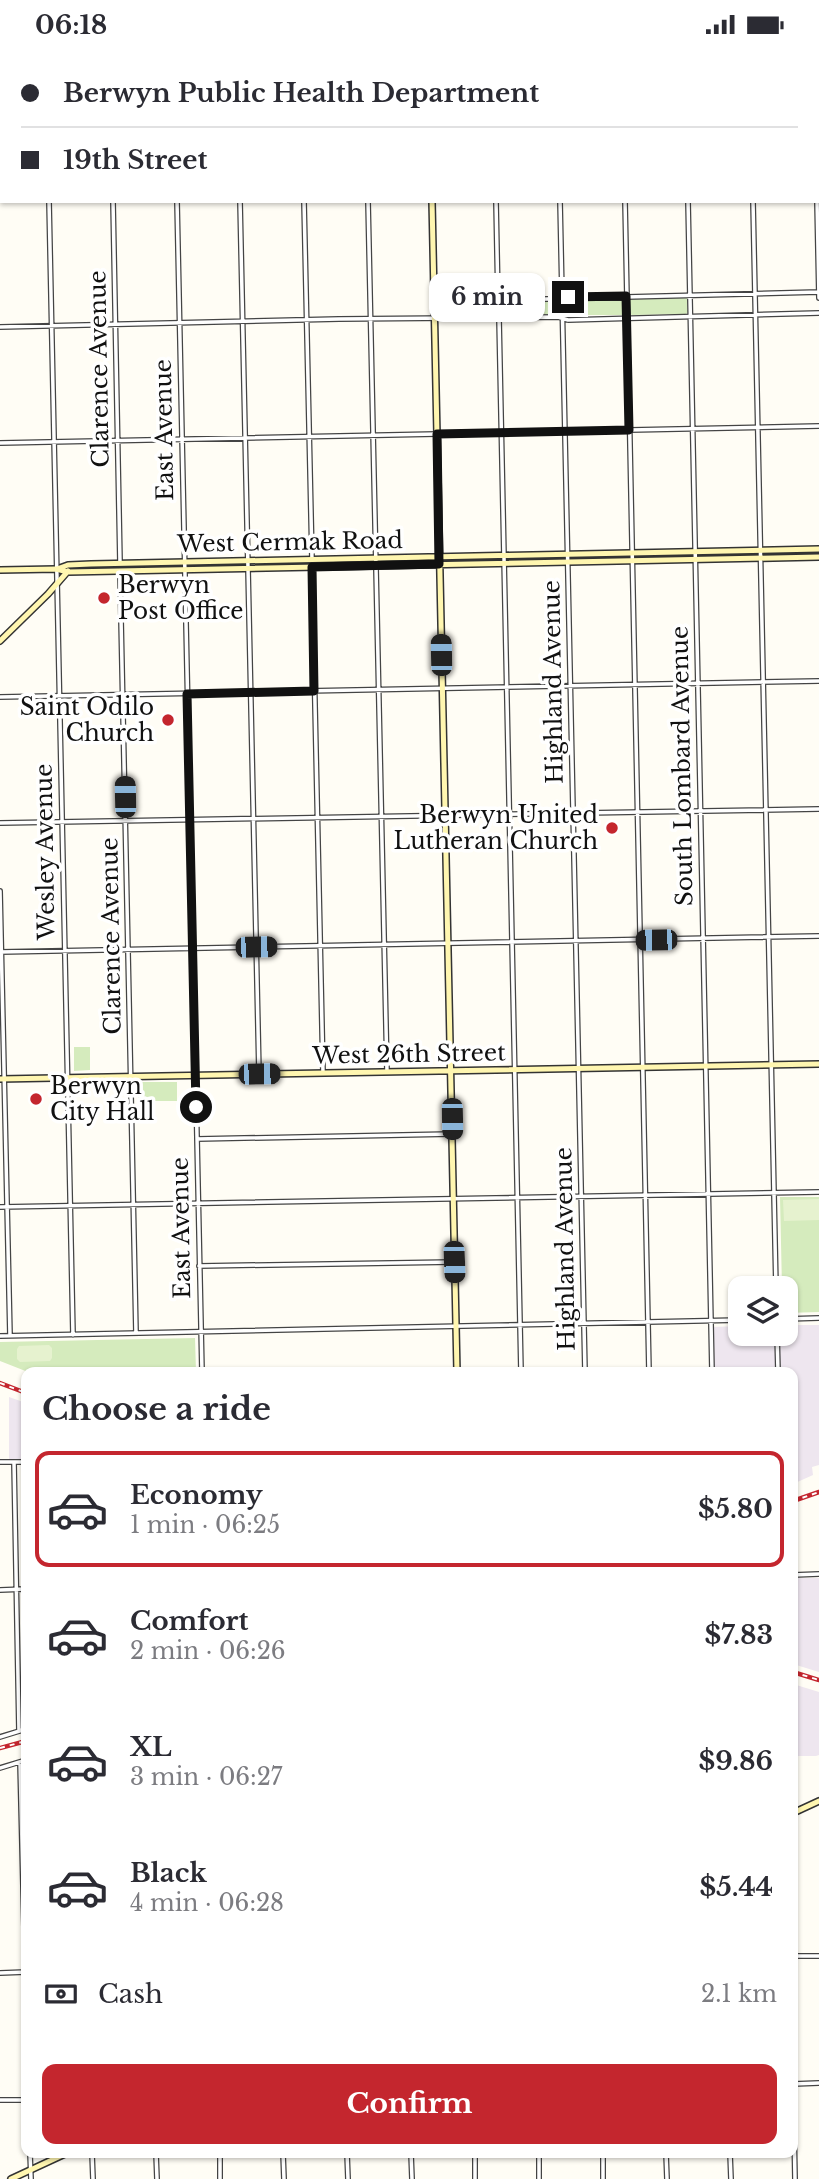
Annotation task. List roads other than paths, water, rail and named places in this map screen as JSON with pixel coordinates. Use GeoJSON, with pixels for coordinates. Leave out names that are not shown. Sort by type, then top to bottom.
{"type":"FeatureCollection","features":[{"type":"Feature","properties":{"kind":"main road"},"geometry":{"type":"LineString","coordinates":[[432,203],[457,1367]]}},
{"type":"Feature","properties":{"kind":"main road","name":"West Cermak Road"},"geometry":{"type":"LineString","coordinates":[[68,568],[120,571],[632,561],[696,559],[819,549]]}},
{"type":"Feature","properties":{"kind":"main road","name":"West Cermak Road"},"geometry":{"type":"LineString","coordinates":[[0,570],[56,569],[120,563],[504,555],[695,552],[819,557]]}},
{"type":"Feature","properties":{"kind":"main road"},"geometry":{"type":"LineString","coordinates":[[0,641],[57,585],[68,568]]}},
{"type":"Feature","properties":{"kind":"main road","name":"West 26th Street"},"geometry":{"type":"LineString","coordinates":[[2,1079],[819,1064]]}},
{"type":"Feature","properties":{"kind":"main road"},"geometry":{"type":"LineString","coordinates":[[798,1811],[819,1801]]}},
{"type":"Feature","properties":{"kind":"main road"},"geometry":{"type":"LineString","coordinates":[[11,2179],[57,2158]]}},
{"type":"Feature","properties":{"kind":"street","name":"Wesley Avenue"},"geometry":{"type":"LineString","coordinates":[[49,203],[73,1335]]}},
{"type":"Feature","properties":{"kind":"street","name":"Clarence Avenue"},"geometry":{"type":"LineString","coordinates":[[113,203],[136,1333]]}},
{"type":"Feature","properties":{"kind":"street","name":"East Avenue"},"geometry":{"type":"LineString","coordinates":[[177,203],[202,1367]]}},
{"type":"Feature","properties":{"kind":"street"},"geometry":{"type":"LineString","coordinates":[[240,203],[259,1074]]}},
{"type":"Feature","properties":{"kind":"street"},"geometry":{"type":"LineString","coordinates":[[304,203],[323,1073]]}},
{"type":"Feature","properties":{"kind":"street"},"geometry":{"type":"LineString","coordinates":[[368,203],[387,1072]]}},
{"type":"Feature","properties":{"kind":"street"},"geometry":{"type":"LineString","coordinates":[[496,203],[498,301]]}},
{"type":"Feature","properties":{"kind":"street","name":"Highland Avenue"},"geometry":{"type":"LineString","coordinates":[[560,203],[585,1367]]}},
{"type":"Feature","properties":{"kind":"street"},"geometry":{"type":"LineString","coordinates":[[625,203],[649,1367]]}},
{"type":"Feature","properties":{"kind":"street","name":"South Lombard Avenue"},"geometry":{"type":"LineString","coordinates":[[688,203],[712,1367]]}},
{"type":"Feature","properties":{"kind":"street"},"geometry":{"type":"LineString","coordinates":[[753,203],[776,1276]]}},
{"type":"Feature","properties":{"kind":"street"},"geometry":{"type":"LineString","coordinates":[[817,203],[819,298]]}},
{"type":"Feature","properties":{"kind":"street"},"geometry":{"type":"LineString","coordinates":[[434,302],[819,292]]}},
{"type":"Feature","properties":{"kind":"street"},"geometry":{"type":"LineString","coordinates":[[0,327],[370,318],[563,319],[819,313]]}},
{"type":"Feature","properties":{"kind":"street"},"geometry":{"type":"LineString","coordinates":[[499,319],[521,1367]]}},
{"type":"Feature","properties":{"kind":"street"},"geometry":{"type":"LineString","coordinates":[[0,443],[819,426]]}},
{"type":"Feature","properties":{"kind":"street"},"geometry":{"type":"LineString","coordinates":[[0,697],[819,681]]}},
{"type":"Feature","properties":{"kind":"street"},"geometry":{"type":"LineString","coordinates":[[0,823],[819,809]]}},
{"type":"Feature","properties":{"kind":"street"},"geometry":{"type":"LineString","coordinates":[[0,891],[2,1079],[10,1336]]}},
{"type":"Feature","properties":{"kind":"street"},"geometry":{"type":"LineString","coordinates":[[1,952],[819,936]]}},
{"type":"Feature","properties":{"kind":"street"},"geometry":{"type":"LineString","coordinates":[[197,1139],[452,1134]]}},
{"type":"Feature","properties":{"kind":"street"},"geometry":{"type":"LineString","coordinates":[[0,1207],[819,1192]]}},
{"type":"Feature","properties":{"kind":"street"},"geometry":{"type":"LineString","coordinates":[[199,1266],[454,1262]]}},
{"type":"Feature","properties":{"kind":"street"},"geometry":{"type":"LineString","coordinates":[[798,1319],[819,1318]]}},
{"type":"Feature","properties":{"kind":"street"},"geometry":{"type":"LineString","coordinates":[[0,1336],[728,1320]]}},
{"type":"Feature","properties":{"kind":"street"},"geometry":{"type":"LineString","coordinates":[[777,1346],[778,1367]]}},
{"type":"Feature","properties":{"kind":"street"},"geometry":{"type":"LineString","coordinates":[[0,1462],[21,1462]]}},
{"type":"Feature","properties":{"kind":"street"},"geometry":{"type":"LineString","coordinates":[[0,1737],[19,1731],[14,1462]]}},
{"type":"Feature","properties":{"kind":"street"},"geometry":{"type":"LineString","coordinates":[[798,1575],[819,1574]]}},
{"type":"Feature","properties":{"kind":"street"},"geometry":{"type":"LineString","coordinates":[[0,1590],[21,1589]]}},
{"type":"Feature","properties":{"kind":"street"},"geometry":{"type":"LineString","coordinates":[[0,1768],[20,1762],[21,1782]]}},
{"type":"Feature","properties":{"kind":"street"},"geometry":{"type":"LineString","coordinates":[[798,1956],[819,1956]]}},
{"type":"Feature","properties":{"kind":"street"},"geometry":{"type":"LineString","coordinates":[[0,1973],[21,1972]]}},
{"type":"Feature","properties":{"kind":"street"},"geometry":{"type":"LineString","coordinates":[[798,2084],[819,2083]]}},
{"type":"Feature","properties":{"kind":"street"},"geometry":{"type":"LineString","coordinates":[[0,2100],[21,2100]]}},
{"type":"Feature","properties":{"kind":"street"},"geometry":{"type":"LineString","coordinates":[[30,2158],[31,2179]]}},
{"type":"Feature","properties":{"kind":"street"},"geometry":{"type":"LineString","coordinates":[[92,2158],[93,2179]]}},
{"type":"Feature","properties":{"kind":"street"},"geometry":{"type":"LineString","coordinates":[[156,2158],[157,2179]]}},
{"type":"Feature","properties":{"kind":"street"},"geometry":{"type":"LineString","coordinates":[[220,2158],[220,2179]]}},
{"type":"Feature","properties":{"kind":"street"},"geometry":{"type":"LineString","coordinates":[[283,2158],[284,2179]]}},
{"type":"Feature","properties":{"kind":"street"},"geometry":{"type":"LineString","coordinates":[[347,2158],[348,2179]]}},
{"type":"Feature","properties":{"kind":"street"},"geometry":{"type":"LineString","coordinates":[[411,2158],[412,2179]]}},
{"type":"Feature","properties":{"kind":"street"},"geometry":{"type":"LineString","coordinates":[[475,2158],[475,2179]]}},
{"type":"Feature","properties":{"kind":"street"},"geometry":{"type":"LineString","coordinates":[[539,2158],[539,2179]]}},
{"type":"Feature","properties":{"kind":"street"},"geometry":{"type":"LineString","coordinates":[[603,2158],[603,2179]]}},
{"type":"Feature","properties":{"kind":"street"},"geometry":{"type":"LineString","coordinates":[[666,2158],[667,2179]]}},
{"type":"Feature","properties":{"kind":"street"},"geometry":{"type":"LineString","coordinates":[[730,2158],[731,2179]]}},
{"type":"Feature","properties":{"kind":"street"},"geometry":{"type":"LineString","coordinates":[[795,2158],[795,2179]]}},
{"type":"Feature","properties":{"kind":"railway"},"geometry":{"type":"LineString","coordinates":[[0,1383],[21,1391]]}},
{"type":"Feature","properties":{"kind":"railway"},"geometry":{"type":"LineString","coordinates":[[798,1499],[819,1492]]}},
{"type":"Feature","properties":{"kind":"railway"},"geometry":{"type":"LineString","coordinates":[[798,1674],[819,1680]]}},
{"type":"Feature","properties":{"kind":"railway"},"geometry":{"type":"LineString","coordinates":[[0,1748],[21,1742]]}},
{"type":"Feature","properties":{"kind":"place","name":"Berwyn Post Office"},"geometry":{"type":"Point","coordinates":[104,598]}},
{"type":"Feature","properties":{"kind":"place","name":"Saint Odilo Church"},"geometry":{"type":"Point","coordinates":[168,720]}},
{"type":"Feature","properties":{"kind":"place","name":"Berwyn United Lutheran Church"},"geometry":{"type":"Point","coordinates":[612,828]}},
{"type":"Feature","properties":{"kind":"place","name":"Berwyn City Hall"},"geometry":{"type":"Point","coordinates":[36,1099]}}]}
